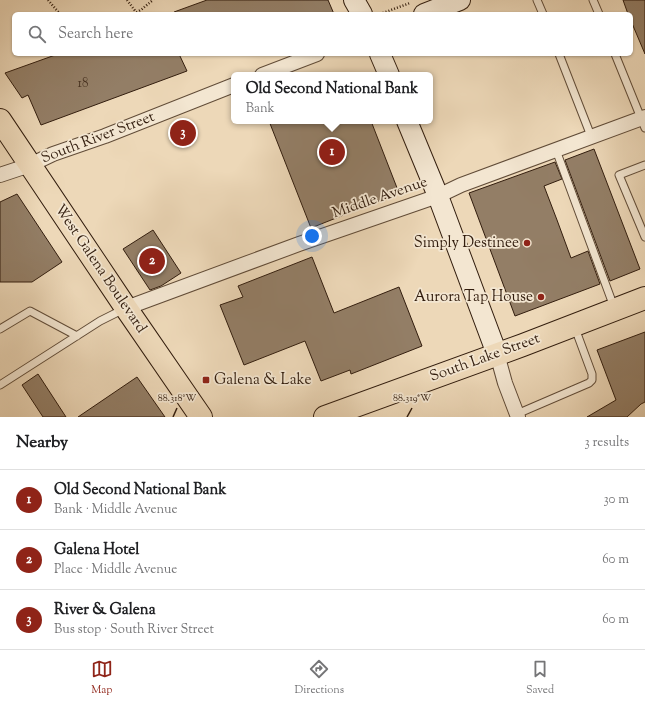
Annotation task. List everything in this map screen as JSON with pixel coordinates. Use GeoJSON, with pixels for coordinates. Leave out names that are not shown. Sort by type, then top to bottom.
{"type":"FeatureCollection","features":[{"type":"Feature","properties":{"kind":"main road","name":"West Galena Boulevard"},"geometry":{"type":"LineString","coordinates":[[0,120],[201,417]]}},
{"type":"Feature","properties":{"kind":"main road","name":"South Lake Street"},"geometry":{"type":"LineString","coordinates":[[325,417],[645,298]]}},
{"type":"Feature","properties":{"kind":"street"},"geometry":{"type":"LineString","coordinates":[[354,0],[361,12]]}},
{"type":"Feature","properties":{"kind":"street"},"geometry":{"type":"LineString","coordinates":[[418,8],[460,0]]}},
{"type":"Feature","properties":{"kind":"street"},"geometry":{"type":"LineString","coordinates":[[270,72],[312,56]]}},
{"type":"Feature","properties":{"kind":"street"},"geometry":{"type":"LineString","coordinates":[[381,56],[388,72]]}},
{"type":"Feature","properties":{"kind":"street","name":"South River Street"},"geometry":{"type":"LineString","coordinates":[[0,175],[30,165],[53,154],[106,136],[231,86]]}},
{"type":"Feature","properties":{"kind":"street","name":"Middle Avenue"},"geometry":{"type":"LineString","coordinates":[[126,308],[299,244],[438,196],[462,185],[591,136],[644,121]]}},
{"type":"Feature","properties":{"kind":"street"},"geometry":{"type":"LineString","coordinates":[[408,124],[438,196],[497,354],[505,383],[517,415]]}},
{"type":"Feature","properties":{"kind":"lane"},"geometry":{"type":"LineString","coordinates":[[537,0],[542,12]]}},
{"type":"Feature","properties":{"kind":"lane"},"geometry":{"type":"LineString","coordinates":[[593,0],[598,12]]}},
{"type":"Feature","properties":{"kind":"lane"},"geometry":{"type":"LineString","coordinates":[[560,56],[591,136]]}},
{"type":"Feature","properties":{"kind":"lane"},"geometry":{"type":"LineString","coordinates":[[616,56],[644,121]]}},
{"type":"Feature","properties":{"kind":"lane"},"geometry":{"type":"LineString","coordinates":[[556,150],[615,309]]}},
{"type":"Feature","properties":{"kind":"lane"},"geometry":{"type":"LineString","coordinates":[[645,165],[619,175],[645,237]]}},
{"type":"Feature","properties":{"kind":"lane"},"geometry":{"type":"LineString","coordinates":[[0,385],[100,321],[126,308]]}},
{"type":"Feature","properties":{"kind":"lane"},"geometry":{"type":"LineString","coordinates":[[0,329],[30,311],[77,336]]}},
{"type":"Feature","properties":{"kind":"lane"},"geometry":{"type":"LineString","coordinates":[[517,415],[589,383],[592,380],[592,374],[574,325]]}},
{"type":"Feature","properties":{"kind":"path"},"geometry":{"type":"LineString","coordinates":[[48,0],[58,12]]}},
{"type":"Feature","properties":{"kind":"path"},"geometry":{"type":"LineString","coordinates":[[127,0],[134,12]]}},
{"type":"Feature","properties":{"kind":"path"},"geometry":{"type":"LineString","coordinates":[[137,12],[153,0]]}},
{"type":"Feature","properties":{"kind":"path"},"geometry":{"type":"LineString","coordinates":[[393,12],[418,8]]}},
{"type":"Feature","properties":{"kind":"building"},"geometry":{"type":"Polygon","coordinates":[[[207,0],[328,0],[333,12],[174,12],[207,0]]]}},
{"type":"Feature","properties":{"kind":"building"},"geometry":{"type":"Polygon","coordinates":[[[623,0],[645,0],[645,54],[633,26],[633,12],[627,12],[623,0]]]}},
{"type":"Feature","properties":{"kind":"building"},"geometry":{"type":"Polygon","coordinates":[[[52,56],[180,56],[187,71],[41,125],[28,95],[22,98],[5,73],[52,56]]]}},
{"type":"Feature","properties":{"kind":"building"},"geometry":{"type":"Polygon","coordinates":[[[270,124],[372,124],[399,193],[311,228],[270,124]]]}},
{"type":"Feature","properties":{"kind":"building"},"geometry":{"type":"Polygon","coordinates":[[[594,149],[640,269],[610,281],[565,160],[594,149]]]}},
{"type":"Feature","properties":{"kind":"building"},"geometry":{"type":"Polygon","coordinates":[[[555,162],[562,179],[544,186],[571,258],[588,251],[600,284],[515,316],[469,193],[555,162]]]}},
{"type":"Feature","properties":{"kind":"building"},"geometry":{"type":"Polygon","coordinates":[[[17,194],[62,262],[32,282],[0,282],[0,202],[17,194]]]}},
{"type":"Feature","properties":{"kind":"building"},"geometry":{"type":"Polygon","coordinates":[[[153,230],[181,273],[161,286],[150,290],[123,249],[153,230]]]}},
{"type":"Feature","properties":{"kind":"building"},"geometry":{"type":"Polygon","coordinates":[[[312,257],[334,313],[399,287],[422,346],[351,374],[350,370],[321,381],[305,341],[244,365],[220,305],[243,297],[238,286],[312,257]]]}},
{"type":"Feature","properties":{"kind":"building"},"geometry":{"type":"Polygon","coordinates":[[[645,332],[645,402],[627,417],[587,417],[616,400],[597,350],[645,332]]]}},
{"type":"Feature","properties":{"kind":"building"},"geometry":{"type":"Polygon","coordinates":[[[38,374],[66,417],[43,417],[22,385],[38,374]]]}},
{"type":"Feature","properties":{"kind":"building"},"geometry":{"type":"Polygon","coordinates":[[[137,377],[165,417],[78,417],[137,377]]]}},
{"type":"Feature","properties":{"kind":"place","name":"River & Galena"},"geometry":{"type":"Point","coordinates":[183,133]}},
{"type":"Feature","properties":{"kind":"place","name":"Old Second National Bank"},"geometry":{"type":"Point","coordinates":[332,152]}},
{"type":"Feature","properties":{"kind":"place","name":"Simply Destinee"},"geometry":{"type":"Point","coordinates":[527,243]}},
{"type":"Feature","properties":{"kind":"place","name":"Galena Hotel"},"geometry":{"type":"Point","coordinates":[152,261]}},
{"type":"Feature","properties":{"kind":"place","name":"Aurora Tap House"},"geometry":{"type":"Point","coordinates":[541,297]}},
{"type":"Feature","properties":{"kind":"place","name":"Galena & Lake"},"geometry":{"type":"Point","coordinates":[206,380]}}]}
